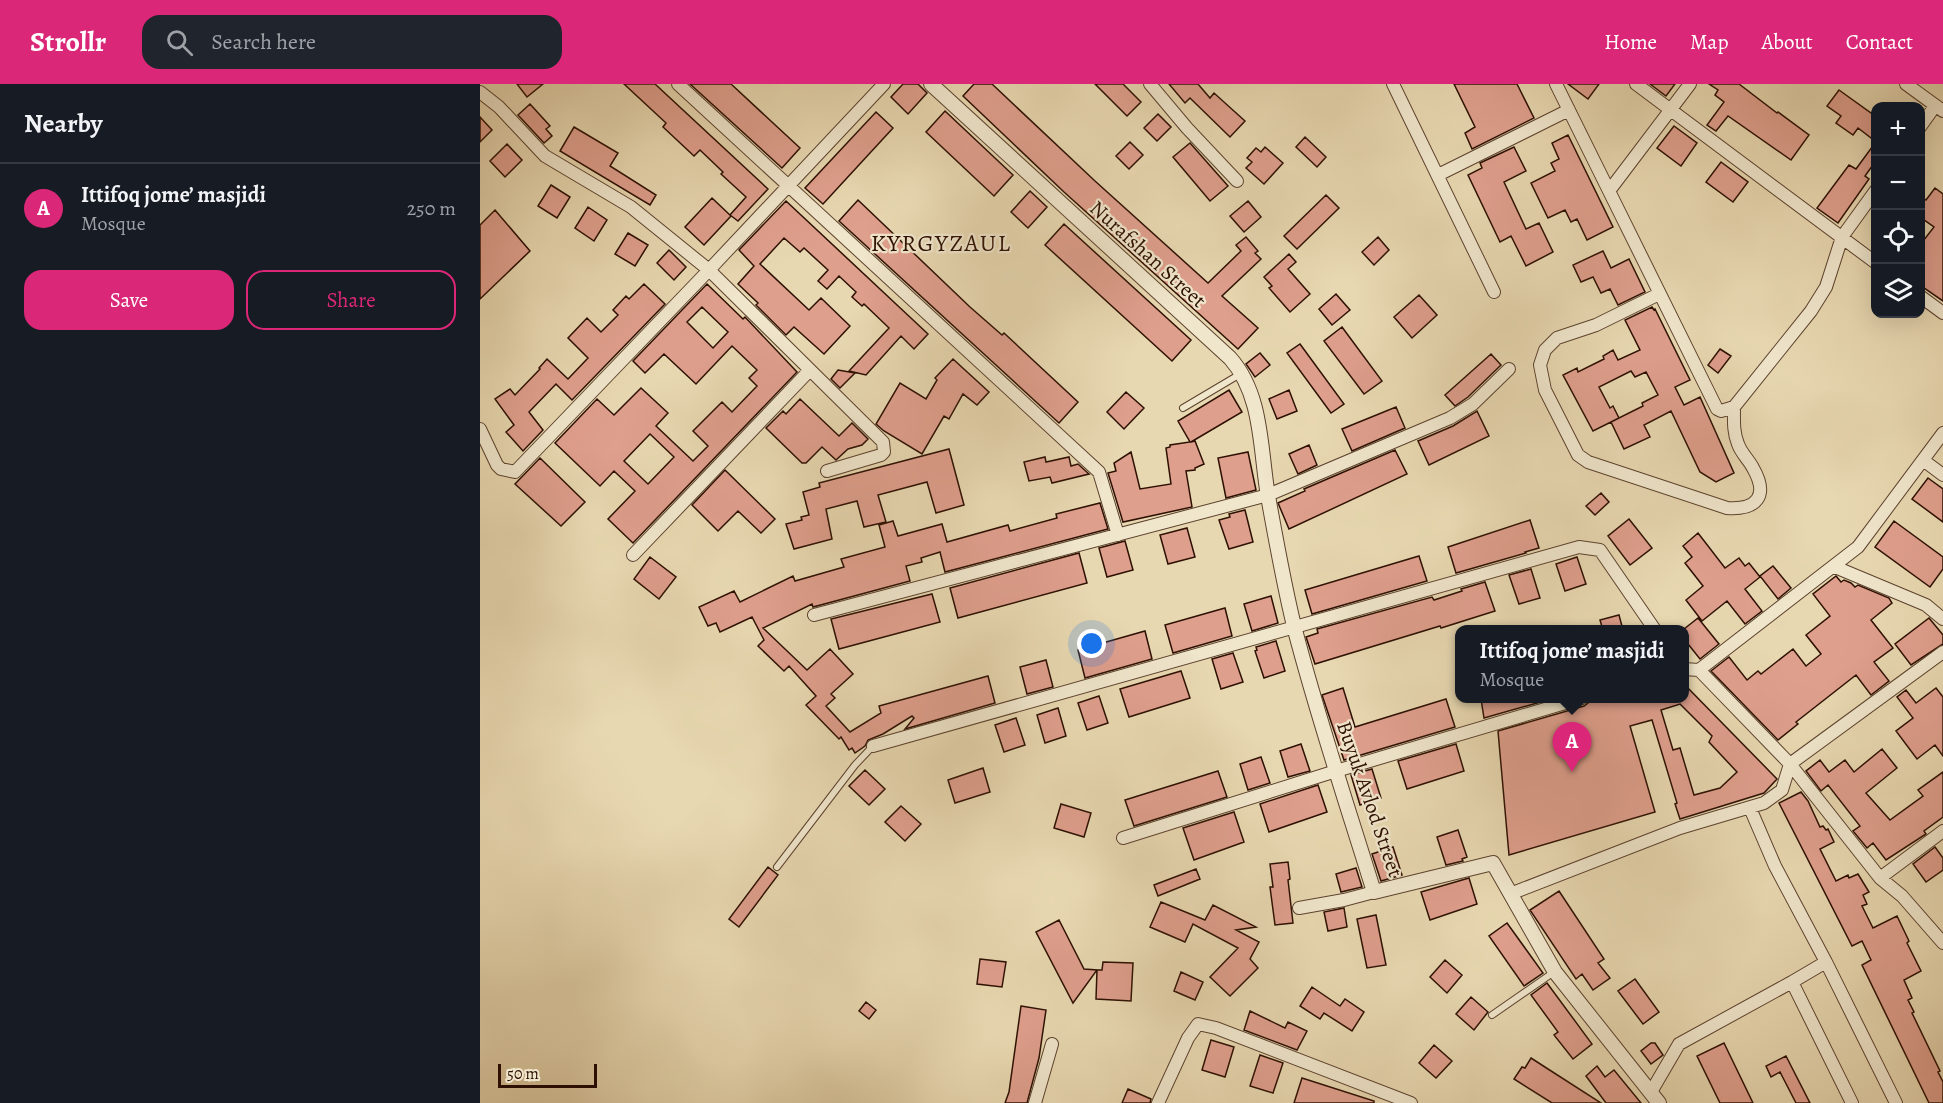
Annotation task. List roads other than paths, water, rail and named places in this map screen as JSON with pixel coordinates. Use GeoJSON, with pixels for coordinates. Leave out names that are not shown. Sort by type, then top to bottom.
{"type":"FeatureCollection","features":[{"type":"Feature","properties":{"kind":"street"},"geometry":{"type":"LineString","coordinates":[[678,84],[1099,472],[1118,535]]}},
{"type":"Feature","properties":{"kind":"street"},"geometry":{"type":"LineString","coordinates":[[480,429],[497,465],[501,469],[515,472],[884,84]]}},
{"type":"Feature","properties":{"kind":"street","name":"Nurafshan Street"},"geometry":{"type":"LineString","coordinates":[[931,84],[1230,358],[1248,383],[1254,404],[1268,495]]}},
{"type":"Feature","properties":{"kind":"street"},"geometry":{"type":"LineString","coordinates":[[1150,84],[1187,128],[1237,181]]}},
{"type":"Feature","properties":{"kind":"street"},"geometry":{"type":"LineString","coordinates":[[1393,84],[1494,292]]}},
{"type":"Feature","properties":{"kind":"street"},"geometry":{"type":"LineString","coordinates":[[1556,84],[1714,404],[1721,411],[1734,407],[1811,311],[1826,287],[1842,237],[1871,196]]}},
{"type":"Feature","properties":{"kind":"street"},"geometry":{"type":"LineString","coordinates":[[1636,84],[1871,260]]}},
{"type":"Feature","properties":{"kind":"street"},"geometry":{"type":"LineString","coordinates":[[1609,190],[1690,84]]}},
{"type":"Feature","properties":{"kind":"street"},"geometry":{"type":"LineString","coordinates":[[1906,84],[1939,109],[1925,122]]}},
{"type":"Feature","properties":{"kind":"street"},"geometry":{"type":"LineString","coordinates":[[480,92],[499,107],[546,156],[631,207],[709,270],[883,442],[885,447],[881,455],[827,471]]}},
{"type":"Feature","properties":{"kind":"street"},"geometry":{"type":"LineString","coordinates":[[1438,175],[1569,110]]}},
{"type":"Feature","properties":{"kind":"street"},"geometry":{"type":"LineString","coordinates":[[1659,294],[1596,325],[1557,338],[1545,350],[1540,365],[1545,390],[1578,455],[1588,462],[1727,508],[1739,509],[1751,506],[1758,499],[1760,484],[1754,469],[1738,446],[1733,430],[1734,407]]}},
{"type":"Feature","properties":{"kind":"street"},"geometry":{"type":"LineString","coordinates":[[1925,300],[1943,313]]}},
{"type":"Feature","properties":{"kind":"street"},"geometry":{"type":"LineString","coordinates":[[814,615],[1268,495],[1450,418],[1473,404],[1509,369]]}},
{"type":"Feature","properties":{"kind":"street"},"geometry":{"type":"LineString","coordinates":[[633,555],[810,370]]}},
{"type":"Feature","properties":{"kind":"street"},"geometry":{"type":"LineString","coordinates":[[1689,669],[1700,670],[1858,547],[1943,433]]}},
{"type":"Feature","properties":{"kind":"street"},"geometry":{"type":"LineString","coordinates":[[1923,460],[1943,475]]}},
{"type":"Feature","properties":{"kind":"street","name":"Buyuk Avlod Street"},"geometry":{"type":"LineString","coordinates":[[1268,495],[1295,628],[1374,892],[1493,863],[1555,972],[1655,1098]]}},
{"type":"Feature","properties":{"kind":"street"},"geometry":{"type":"LineString","coordinates":[[873,746],[1579,547],[1600,550],[1652,625]]}},
{"type":"Feature","properties":{"kind":"street"},"geometry":{"type":"LineString","coordinates":[[1835,567],[1926,605],[1943,619]]}},
{"type":"Feature","properties":{"kind":"street"},"geometry":{"type":"LineString","coordinates":[[1510,894],[1680,828],[1764,803],[1782,790],[1790,764],[1943,652]]}},
{"type":"Feature","properties":{"kind":"street"},"geometry":{"type":"LineString","coordinates":[[1700,670],[1790,764],[1880,878],[1902,896],[1943,943]]}},
{"type":"Feature","properties":{"kind":"street"},"geometry":{"type":"LineString","coordinates":[[1122,838],[1336,771],[1568,703]]}},
{"type":"Feature","properties":{"kind":"street"},"geometry":{"type":"LineString","coordinates":[[1750,808],[1775,866],[1896,1103]]}},
{"type":"Feature","properties":{"kind":"street"},"geometry":{"type":"LineString","coordinates":[[1880,878],[1943,831]]}},
{"type":"Feature","properties":{"kind":"street"},"geometry":{"type":"LineString","coordinates":[[1299,908],[1374,892]]}},
{"type":"Feature","properties":{"kind":"street"},"geometry":{"type":"LineString","coordinates":[[1655,1098],[1679,1044],[1826,962]]}},
{"type":"Feature","properties":{"kind":"street"},"geometry":{"type":"LineString","coordinates":[[1792,982],[1852,1103]]}},
{"type":"Feature","properties":{"kind":"street"},"geometry":{"type":"LineString","coordinates":[[1158,1103],[1188,1038],[1198,1024],[1216,1028],[1411,1103]]}},
{"type":"Feature","properties":{"kind":"street"},"geometry":{"type":"LineString","coordinates":[[1035,1103],[1052,1044]]}},
{"type":"Feature","properties":{"kind":"lane"},"geometry":{"type":"LineString","coordinates":[[1183,408],[1242,373]]}},
{"type":"Feature","properties":{"kind":"lane"},"geometry":{"type":"LineString","coordinates":[[777,867],[855,765],[873,746]]}},
{"type":"Feature","properties":{"kind":"lane"},"geometry":{"type":"LineString","coordinates":[[1492,1015],[1555,972]]}},
{"type":"Feature","properties":{"kind":"place","name":"Ittifoq jome’ masjidi"},"geometry":{"type":"Point","coordinates":[1572,772]}},
{"type":"Feature","properties":{"kind":"district","name":"KYRGYZAUL"},"geometry":{"type":"Point","coordinates":[941,243]}}]}
